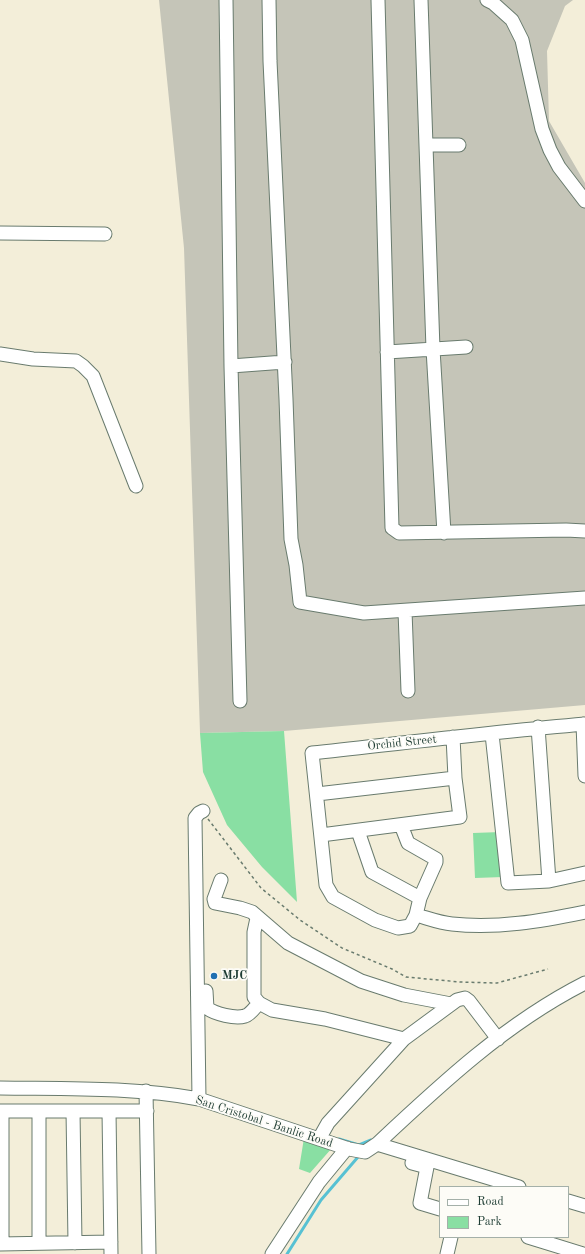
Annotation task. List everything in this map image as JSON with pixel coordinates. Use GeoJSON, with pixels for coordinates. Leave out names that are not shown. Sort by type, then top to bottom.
{"type":"FeatureCollection","features":[{"type":"Feature","properties":{"kind":"street"},"geometry":{"type":"LineString","coordinates":[[226,0],[231,366],[240,701]]}},
{"type":"Feature","properties":{"kind":"street"},"geometry":{"type":"LineString","coordinates":[[269,0],[270,61],[291,539],[296,565],[300,602],[364,613],[585,598]]}},
{"type":"Feature","properties":{"kind":"street"},"geometry":{"type":"LineString","coordinates":[[378,0],[392,528],[399,533],[566,530],[585,531]]}},
{"type":"Feature","properties":{"kind":"street"},"geometry":{"type":"LineString","coordinates":[[421,0],[433,349],[444,533]]}},
{"type":"Feature","properties":{"kind":"street"},"geometry":{"type":"LineString","coordinates":[[487,0],[493,3],[512,20],[522,40],[542,128],[550,150],[559,167],[585,201]]}},
{"type":"Feature","properties":{"kind":"street"},"geometry":{"type":"LineString","coordinates":[[427,145],[460,145]]}},
{"type":"Feature","properties":{"kind":"street"},"geometry":{"type":"LineString","coordinates":[[0,233],[105,234]]}},
{"type":"Feature","properties":{"kind":"street"},"geometry":{"type":"LineString","coordinates":[[387,352],[466,347]]}},
{"type":"Feature","properties":{"kind":"street"},"geometry":{"type":"LineString","coordinates":[[0,354],[33,359],[76,361],[84,366],[93,376],[136,486]]}},
{"type":"Feature","properties":{"kind":"street"},"geometry":{"type":"LineString","coordinates":[[231,366],[284,362]]}},
{"type":"Feature","properties":{"kind":"street"},"geometry":{"type":"LineString","coordinates":[[405,611],[408,691]]}},
{"type":"Feature","properties":{"kind":"street"},"geometry":{"type":"LineString","coordinates":[[584,724],[585,776]]}},
{"type":"Feature","properties":{"kind":"street","name":"Orchid Street"},"geometry":{"type":"LineString","coordinates":[[317,794],[312,753],[492,734],[538,727],[584,724]]}},
{"type":"Feature","properties":{"kind":"street"},"geometry":{"type":"LineString","coordinates":[[538,727],[549,881]]}},
{"type":"Feature","properties":{"kind":"street"},"geometry":{"type":"LineString","coordinates":[[492,734],[508,883],[549,881],[585,873]]}},
{"type":"Feature","properties":{"kind":"street"},"geometry":{"type":"LineString","coordinates":[[321,835],[460,816],[455,778],[453,737]]}},
{"type":"Feature","properties":{"kind":"street"},"geometry":{"type":"LineString","coordinates":[[401,825],[408,843],[436,859],[436,862],[420,898],[416,915],[410,926],[398,928],[375,920],[333,897],[326,885],[317,794],[455,778]]}},
{"type":"Feature","properties":{"kind":"street"},"geometry":{"type":"LineString","coordinates":[[199,1099],[195,818],[203,811]]}},
{"type":"Feature","properties":{"kind":"street"},"geometry":{"type":"LineString","coordinates":[[358,831],[372,872],[420,898]]}},
{"type":"Feature","properties":{"kind":"street"},"geometry":{"type":"LineString","coordinates":[[221,880],[214,899],[215,903],[252,912],[257,918],[288,943],[361,981],[404,995],[451,1004]]}},
{"type":"Feature","properties":{"kind":"street"},"geometry":{"type":"LineString","coordinates":[[416,915],[450,924],[490,927],[585,912]]}},
{"type":"Feature","properties":{"kind":"street"},"geometry":{"type":"LineString","coordinates":[[257,918],[254,932],[254,997],[259,1003],[272,1010],[325,1018],[404,1039]]}},
{"type":"Feature","properties":{"kind":"street"},"geometry":{"type":"LineString","coordinates":[[439,1209],[420,1203],[427,1167],[373,1147],[457,1070],[532,1015],[585,983]]}},
{"type":"Feature","properties":{"kind":"street"},"geometry":{"type":"LineString","coordinates":[[206,991],[207,1008],[212,1011],[239,1017],[246,1016],[259,1003]]}},
{"type":"Feature","properties":{"kind":"street"},"geometry":{"type":"LineString","coordinates":[[319,1139],[333,1118],[404,1039],[461,997],[465,998],[498,1039]]}},
{"type":"Feature","properties":{"kind":"street","name":"San Cristobal - Banlic Road"},"geometry":{"type":"LineString","coordinates":[[0,1088],[146,1091],[199,1099],[347,1148],[365,1152],[373,1147],[515,1186]]}},
{"type":"Feature","properties":{"kind":"street"},"geometry":{"type":"LineString","coordinates":[[146,1091],[149,1254]]}},
{"type":"Feature","properties":{"kind":"street"},"geometry":{"type":"LineString","coordinates":[[110,1111],[111,1248],[75,1243],[1,1244],[1,1111],[110,1111],[147,1111]]}},
{"type":"Feature","properties":{"kind":"street"},"geometry":{"type":"LineString","coordinates":[[39,1111],[39,1243]]}},
{"type":"Feature","properties":{"kind":"street"},"geometry":{"type":"LineString","coordinates":[[73,1111],[75,1243]]}},
{"type":"Feature","properties":{"kind":"street"},"geometry":{"type":"LineString","coordinates":[[272,1254],[319,1182],[347,1148]]}},
{"type":"Feature","properties":{"kind":"street"},"geometry":{"type":"LineString","coordinates":[[569,1201],[585,1206]]}},
{"type":"Feature","properties":{"kind":"street"},"geometry":{"type":"LineString","coordinates":[[447,1254],[450,1238]]}},
{"type":"Feature","properties":{"kind":"street"},"geometry":{"type":"LineString","coordinates":[[531,1238],[583,1254]]}},
{"type":"Feature","properties":{"kind":"path"},"geometry":{"type":"LineString","coordinates":[[203,811],[261,888],[300,920],[342,948],[392,969],[406,977],[460,982],[497,983],[548,969]]}},
{"type":"Feature","properties":{"kind":"shaded area"},"geometry":{"type":"Polygon","coordinates":[[[159,0],[573,0],[565,6],[547,51],[549,121],[585,183],[585,705],[284,731],[200,733],[184,248],[159,0]]]}},
{"type":"Feature","properties":{"kind":"green space"},"geometry":{"type":"Polygon","coordinates":[[[284,731],[297,902],[262,867],[227,825],[203,772],[200,733],[284,731]]]}},
{"type":"Feature","properties":{"kind":"green space"},"geometry":{"type":"Polygon","coordinates":[[[501,832],[503,877],[475,878],[473,833],[501,832]]]}},
{"type":"Feature","properties":{"kind":"green space"},"geometry":{"type":"Polygon","coordinates":[[[304,1138],[332,1148],[310,1173],[299,1169],[304,1138]]]}},
{"type":"Feature","properties":{"kind":"waterway"},"geometry":{"type":"LineString","coordinates":[[339,1139],[359,1145],[371,1140]]}},
{"type":"Feature","properties":{"kind":"waterway"},"geometry":{"type":"LineString","coordinates":[[287,1254],[321,1200],[358,1157]]}},
{"type":"Feature","properties":{"kind":"place","name":"MJC"},"geometry":{"type":"Point","coordinates":[214,976]}}]}
